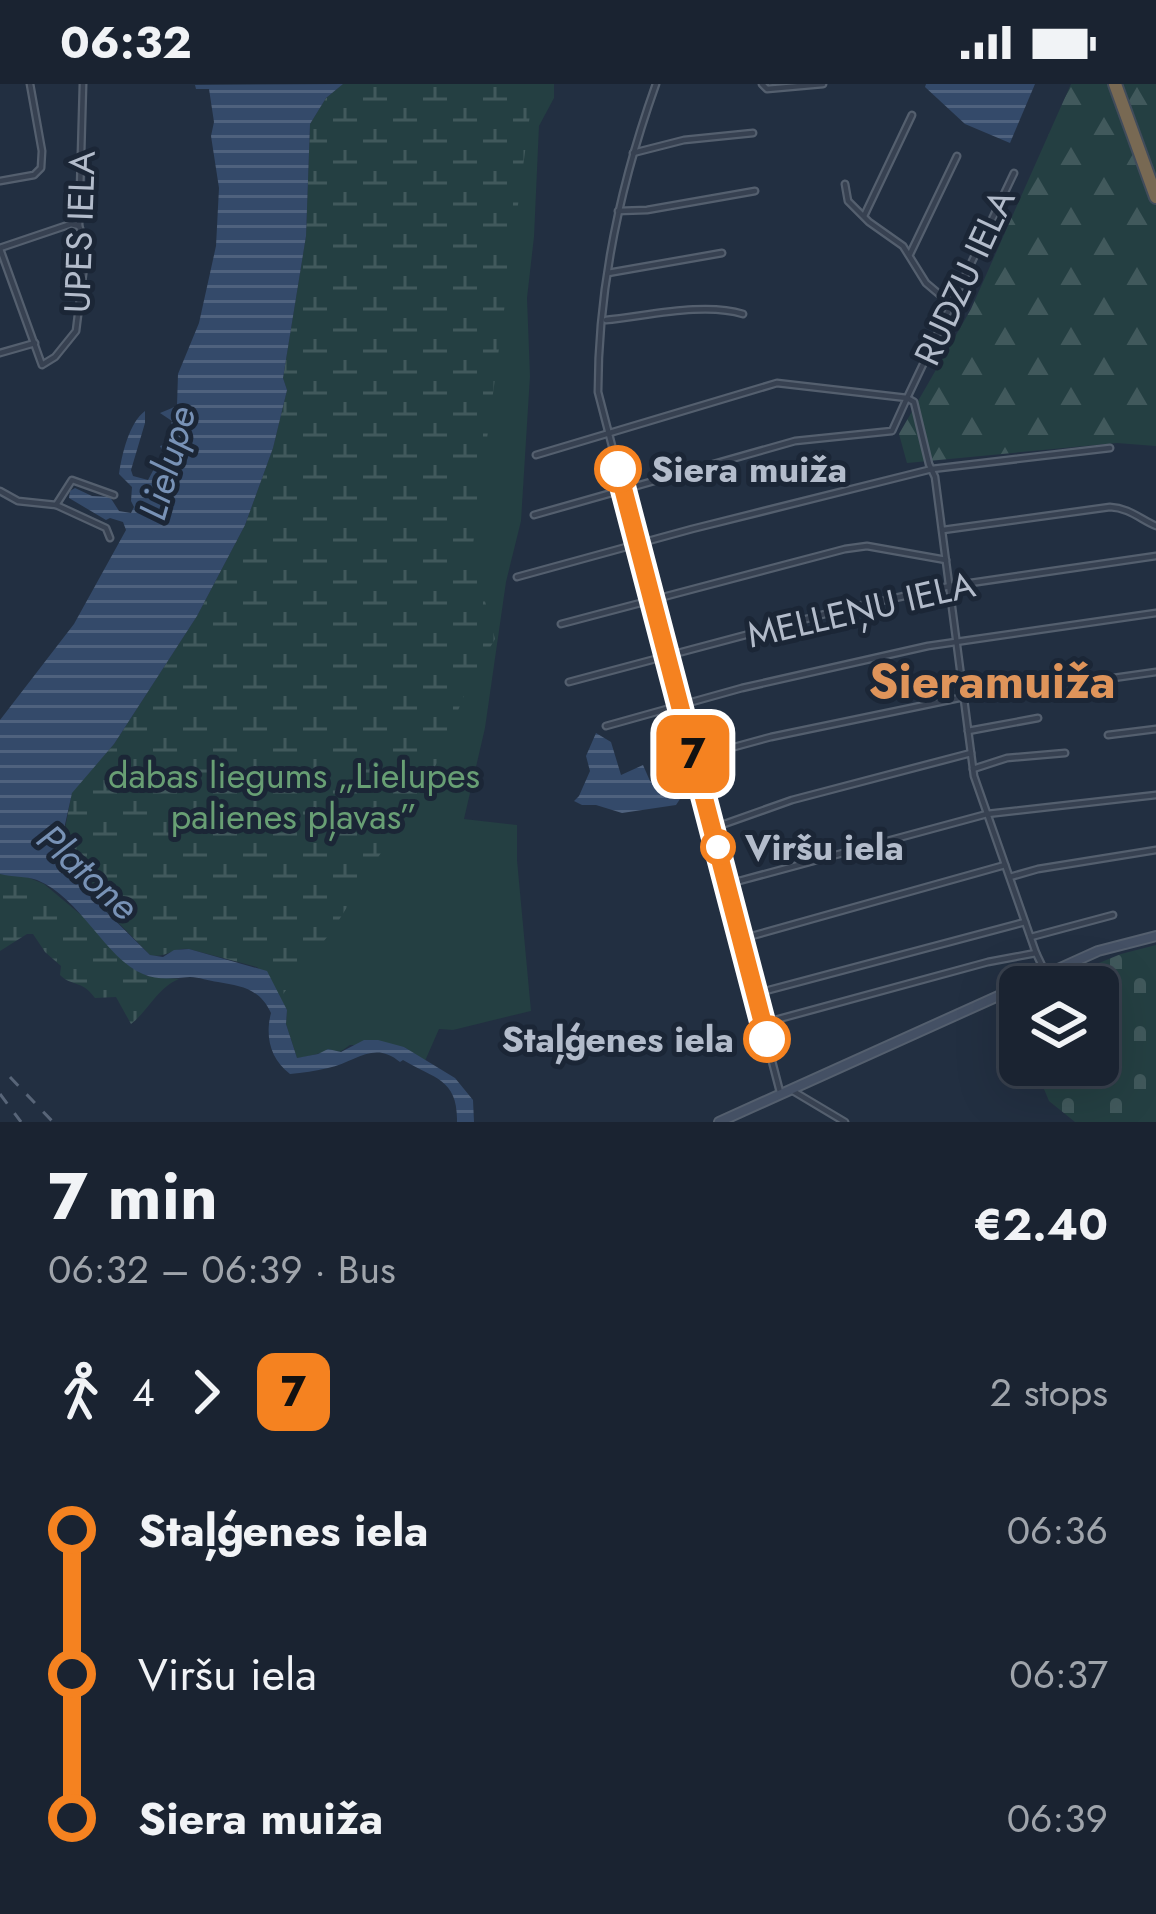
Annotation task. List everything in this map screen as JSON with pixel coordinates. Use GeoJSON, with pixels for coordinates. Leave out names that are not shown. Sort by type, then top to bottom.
{"type":"FeatureCollection","features":[{"type":"Feature","properties":{"kind":"highway"},"geometry":{"type":"LineString","coordinates":[[1115,84],[1156,197]]}},
{"type":"Feature","properties":{"kind":"street"},"geometry":{"type":"LineString","coordinates":[[0,181],[34,175],[41,168],[30,84]]}},
{"type":"Feature","properties":{"kind":"street","name":"UPES IELA"},"geometry":{"type":"LineString","coordinates":[[34,343],[42,365],[76,332],[85,258],[79,226],[83,84]]}},
{"type":"Feature","properties":{"kind":"street"},"geometry":{"type":"LineString","coordinates":[[656,84],[618,211],[598,392],[780,1092]]}},
{"type":"Feature","properties":{"kind":"street"},"geometry":{"type":"LineString","coordinates":[[762,84],[767,89],[823,84]]}},
{"type":"Feature","properties":{"kind":"street"},"geometry":{"type":"LineString","coordinates":[[864,216],[912,115]]}},
{"type":"Feature","properties":{"kind":"street"},"geometry":{"type":"LineString","coordinates":[[633,153],[684,140],[752,133]]}},
{"type":"Feature","properties":{"kind":"street"},"geometry":{"type":"LineString","coordinates":[[910,254],[957,156]]}},
{"type":"Feature","properties":{"kind":"street","name":"RUDZU IELA"},"geometry":{"type":"LineString","coordinates":[[1013,173],[907,398],[914,402],[935,477],[973,769],[1042,966]]}},
{"type":"Feature","properties":{"kind":"street"},"geometry":{"type":"LineString","coordinates":[[845,184],[848,201],[910,254],[926,283],[952,305]]}},
{"type":"Feature","properties":{"kind":"street"},"geometry":{"type":"LineString","coordinates":[[618,211],[754,191]]}},
{"type":"Feature","properties":{"kind":"street"},"geometry":{"type":"LineString","coordinates":[[0,353],[34,343],[0,248],[71,224],[79,226]]}},
{"type":"Feature","properties":{"kind":"street"},"geometry":{"type":"LineString","coordinates":[[608,273],[722,253]]}},
{"type":"Feature","properties":{"kind":"street"},"geometry":{"type":"LineString","coordinates":[[603,320],[705,309],[743,314]]}},
{"type":"Feature","properties":{"kind":"street"},"geometry":{"type":"LineString","coordinates":[[534,514],[795,441],[892,431],[907,398],[777,383],[536,455]]}},
{"type":"Feature","properties":{"kind":"street"},"geometry":{"type":"LineString","coordinates":[[518,577],[932,469],[1110,448]]}},
{"type":"Feature","properties":{"kind":"street"},"geometry":{"type":"LineString","coordinates":[[56,506],[72,479],[114,495]]}},
{"type":"Feature","properties":{"kind":"street"},"geometry":{"type":"LineString","coordinates":[[0,491],[18,501],[56,506],[106,528],[110,538]]}},
{"type":"Feature","properties":{"kind":"street"},"geometry":{"type":"LineString","coordinates":[[943,530],[1110,507],[1135,513],[1156,526]]}},
{"type":"Feature","properties":{"kind":"street"},"geometry":{"type":"LineString","coordinates":[[561,624],[845,549],[866,546],[946,560]]}},
{"type":"Feature","properties":{"kind":"street","name":"MELLEŅU IELA"},"geometry":{"type":"LineString","coordinates":[[569,682],[840,610],[950,586],[1156,556]]}},
{"type":"Feature","properties":{"kind":"street"},"geometry":{"type":"LineString","coordinates":[[606,726],[742,688],[928,646],[1156,614]]}},
{"type":"Feature","properties":{"kind":"street"},"geometry":{"type":"LineString","coordinates":[[1057,686],[1156,672]]}},
{"type":"Feature","properties":{"kind":"street"},"geometry":{"type":"LineString","coordinates":[[694,758],[964,697]]}},
{"type":"Feature","properties":{"kind":"street"},"geometry":{"type":"LineString","coordinates":[[968,731],[1038,718]]}},
{"type":"Feature","properties":{"kind":"street"},"geometry":{"type":"LineString","coordinates":[[1108,735],[1156,729]]}},
{"type":"Feature","properties":{"kind":"street"},"geometry":{"type":"LineString","coordinates":[[713,828],[792,800],[970,753]]}},
{"type":"Feature","properties":{"kind":"street"},"geometry":{"type":"LineString","coordinates":[[973,769],[1007,758],[1065,753]]}},
{"type":"Feature","properties":{"kind":"street"},"geometry":{"type":"LineString","coordinates":[[727,884],[988,814],[1156,795]]}},
{"type":"Feature","properties":{"kind":"street"},"geometry":{"type":"LineString","coordinates":[[1010,877],[1156,850]]}},
{"type":"Feature","properties":{"kind":"street"},"geometry":{"type":"LineString","coordinates":[[741,939],[1005,865]]}},
{"type":"Feature","properties":{"kind":"street"},"geometry":{"type":"LineString","coordinates":[[1030,937],[1113,915]]}},
{"type":"Feature","properties":{"kind":"street"},"geometry":{"type":"LineString","coordinates":[[756,994],[1025,922]]}},
{"type":"Feature","properties":{"kind":"street"},"geometry":{"type":"LineString","coordinates":[[1066,966],[1098,951],[1156,935]]}},
{"type":"Feature","properties":{"kind":"street"},"geometry":{"type":"LineString","coordinates":[[764,1023],[1036,953]]}},
{"type":"Feature","properties":{"kind":"street"},"geometry":{"type":"LineString","coordinates":[[719,1122],[999,996]]}},
{"type":"Feature","properties":{"kind":"street"},"geometry":{"type":"LineString","coordinates":[[792,1088],[845,1122]]}},
{"type":"Feature","properties":{"kind":"green space","name":"dabas liegums „Lielupes palienes pļavas”"},"geometry":{"type":"Polygon","coordinates":[[[343,84],[554,84],[554,98],[539,126],[527,298],[530,376],[521,521],[464,819],[517,825],[531,1011],[453,1030],[439,1029],[425,1061],[404,1047],[350,1045],[340,1052],[297,1058],[280,998],[343,84]]]}},
{"type":"Feature","properties":{"kind":"green space","name":"dabas liegums „Lielupes palienes pļavas”"},"geometry":{"type":"Polygon","coordinates":[[[343,84],[534,84],[472,552],[495,639],[469,683],[437,763],[334,928],[280,998],[257,967],[189,949],[150,955],[70,873],[61,850],[72,792],[114,744],[197,616],[245,525],[273,448],[287,390],[283,378],[306,236],[310,124],[326,98],[343,84]]]}},
{"type":"Feature","properties":{"kind":"green space"},"geometry":{"type":"Polygon","coordinates":[[[1071,84],[1156,84],[1156,446],[1117,443],[907,463],[899,434],[971,309],[1071,84]]]}},
{"type":"Feature","properties":{"kind":"green space"},"geometry":{"type":"Polygon","coordinates":[[[0,874],[44,884],[147,976],[179,979],[131,1024],[116,997],[95,998],[60,975],[61,966],[33,934],[0,951],[0,874]]]}},
{"type":"Feature","properties":{"kind":"green space"},"geometry":{"type":"Polygon","coordinates":[[[1156,945],[1156,1122],[1075,1122],[1049,1101],[1043,1086],[1119,1086],[1119,966],[1092,966],[1156,945]]]}},
{"type":"Feature","properties":{"kind":"water","name":"Lielupe"},"geometry":{"type":"Polygon","coordinates":[[[343,84],[326,98],[310,124],[306,236],[283,378],[287,390],[273,448],[245,525],[197,616],[114,744],[72,793],[62,838],[64,863],[79,885],[150,955],[163,957],[189,949],[267,971],[287,1010],[286,1024],[297,1058],[328,1049],[341,1052],[364,1040],[404,1047],[455,1078],[473,1100],[474,1122],[457,1122],[453,1097],[442,1082],[382,1053],[290,1074],[274,1054],[269,1038],[271,1013],[256,994],[197,978],[143,974],[117,955],[52,888],[33,879],[0,874],[0,720],[74,624],[126,530],[123,522],[106,520],[69,498],[70,491],[75,488],[110,497],[119,511],[131,513],[132,487],[119,474],[127,440],[145,411],[131,470],[133,476],[148,480],[163,452],[160,446],[167,444],[172,421],[160,413],[177,406],[178,374],[199,323],[216,246],[219,188],[209,89],[195,85],[343,84]]]}},
{"type":"Feature","properties":{"kind":"water"},"geometry":{"type":"Polygon","coordinates":[[[926,84],[1035,84],[1010,143],[965,124],[926,84]]]}},
{"type":"Feature","properties":{"kind":"water"},"geometry":{"type":"Polygon","coordinates":[[[596,733],[611,742],[621,775],[643,765],[650,781],[663,785],[674,778],[684,793],[676,805],[622,813],[574,801],[590,771],[586,756],[596,733]]]}},
{"type":"Feature","properties":{"kind":"railway"},"geometry":{"type":"LineString","coordinates":[[10,1077],[53,1122]]}},
{"type":"Feature","properties":{"kind":"railway"},"geometry":{"type":"LineString","coordinates":[[0,1094],[21,1122]]}},
{"type":"Feature","properties":{"kind":"bus line","name":"7"},"geometry":{"type":"LineString","coordinates":[[618,469],[767,1039]]}},
{"type":"Feature","properties":{"kind":"place","name":"Siera muiža"},"geometry":{"type":"Point","coordinates":[618,469]}},
{"type":"Feature","properties":{"kind":"place","name":"Viršu iela"},"geometry":{"type":"Point","coordinates":[718,847]}},
{"type":"Feature","properties":{"kind":"place","name":"Staļģenes iela"},"geometry":{"type":"Point","coordinates":[767,1039]}},
{"type":"Feature","properties":{"kind":"district","name":"Sieramuiža"},"geometry":{"type":"Point","coordinates":[992,681]}},
{"type":"Feature","properties":{"kind":"water label","name":"Platone"},"geometry":{"type":"Point","coordinates":[88,872]}}]}
